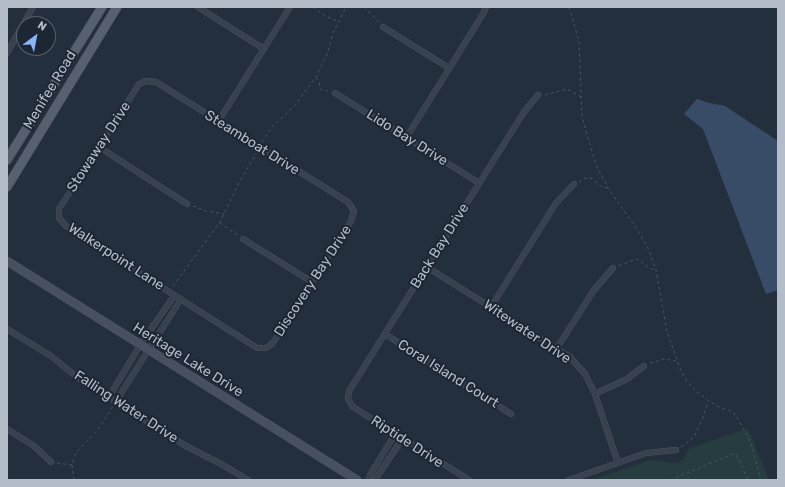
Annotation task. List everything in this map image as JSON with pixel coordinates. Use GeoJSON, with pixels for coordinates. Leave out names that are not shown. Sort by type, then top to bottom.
{"type":"FeatureCollection","features":[{"type":"Feature","properties":{"kind":"main road","name":"Menifee Road"},"geometry":{"type":"LineString","coordinates":[[7,160],[102,7]]}},
{"type":"Feature","properties":{"kind":"main road","name":"Menifee Road"},"geometry":{"type":"LineString","coordinates":[[7,187],[117,7]]}},
{"type":"Feature","properties":{"kind":"street"},"geometry":{"type":"LineString","coordinates":[[7,53],[33,7]]}},
{"type":"Feature","properties":{"kind":"street"},"geometry":{"type":"LineString","coordinates":[[198,7],[264,49]]}},
{"type":"Feature","properties":{"kind":"street"},"geometry":{"type":"LineString","coordinates":[[218,122],[290,7]]}},
{"type":"Feature","properties":{"kind":"street"},"geometry":{"type":"LineString","coordinates":[[406,138],[486,7]]}},
{"type":"Feature","properties":{"kind":"street"},"geometry":{"type":"LineString","coordinates":[[383,27],[450,68]]}},
{"type":"Feature","properties":{"kind":"street","name":"Steamboat Drive"},"geometry":{"type":"LineString","coordinates":[[146,81],[156,82],[348,202],[354,211]]}},
{"type":"Feature","properties":{"kind":"street","name":"Stowaway Drive"},"geometry":{"type":"LineString","coordinates":[[59,218],[59,209],[139,84],[146,81]]}},
{"type":"Feature","properties":{"kind":"street","name":"Lido Bay Drive"},"geometry":{"type":"LineString","coordinates":[[335,93],[479,183]]}},
{"type":"Feature","properties":{"kind":"street","name":"Back Bay Drive"},"geometry":{"type":"LineString","coordinates":[[348,399],[349,391],[479,183],[524,112],[538,96]]}},
{"type":"Feature","properties":{"kind":"street"},"geometry":{"type":"LineString","coordinates":[[99,147],[187,204]]}},
{"type":"Feature","properties":{"kind":"street"},"geometry":{"type":"LineString","coordinates":[[491,307],[556,203],[574,184]]}},
{"type":"Feature","properties":{"kind":"street","name":"Discovery Bay Drive"},"geometry":{"type":"LineString","coordinates":[[266,348],[273,343],[351,221],[354,211]]}},
{"type":"Feature","properties":{"kind":"street","name":"Walkerpoint Lane"},"geometry":{"type":"LineString","coordinates":[[59,218],[66,226],[174,296],[257,348],[266,348]]}},
{"type":"Feature","properties":{"kind":"street"},"geometry":{"type":"LineString","coordinates":[[243,239],[312,282]]}},
{"type":"Feature","properties":{"kind":"street","name":"Heritage Lake Drive"},"geometry":{"type":"LineString","coordinates":[[7,261],[356,480]]}},
{"type":"Feature","properties":{"kind":"street","name":"Witewater Drive"},"geometry":{"type":"LineString","coordinates":[[427,267],[570,357],[585,374],[595,394],[618,463]]}},
{"type":"Feature","properties":{"kind":"street"},"geometry":{"type":"LineString","coordinates":[[557,348],[594,290],[613,268]]}},
{"type":"Feature","properties":{"kind":"street","name":"Walkerpoint Lane"},"geometry":{"type":"LineString","coordinates":[[109,396],[140,345],[174,296]]}},
{"type":"Feature","properties":{"kind":"street"},"geometry":{"type":"LineString","coordinates":[[116,401],[181,299]]}},
{"type":"Feature","properties":{"kind":"street","name":"Falling Water Drive"},"geometry":{"type":"LineString","coordinates":[[7,329],[51,356],[78,378],[109,396],[186,446],[223,464],[248,480]]}},
{"type":"Feature","properties":{"kind":"street","name":"Coral Island Court"},"geometry":{"type":"LineString","coordinates":[[385,334],[511,414]]}},
{"type":"Feature","properties":{"kind":"street"},"geometry":{"type":"LineString","coordinates":[[595,394],[626,379],[644,366]]}},
{"type":"Feature","properties":{"kind":"street","name":"Riptide Drive"},"geometry":{"type":"LineString","coordinates":[[348,399],[353,407],[469,480]]}},
{"type":"Feature","properties":{"kind":"street"},"geometry":{"type":"LineString","coordinates":[[7,429],[34,446],[51,462]]}},
{"type":"Feature","properties":{"kind":"street"},"geometry":{"type":"LineString","coordinates":[[369,480],[370,475],[395,434]]}},
{"type":"Feature","properties":{"kind":"street"},"geometry":{"type":"LineString","coordinates":[[375,480],[402,439]]}},
{"type":"Feature","properties":{"kind":"street"},"geometry":{"type":"LineString","coordinates":[[569,480],[646,453],[676,450]]}},
{"type":"Feature","properties":{"kind":"path"},"geometry":{"type":"LineString","coordinates":[[313,7],[325,16],[338,21]]}},
{"type":"Feature","properties":{"kind":"path"},"geometry":{"type":"LineString","coordinates":[[364,7],[383,27]]}},
{"type":"Feature","properties":{"kind":"path"},"geometry":{"type":"LineString","coordinates":[[569,7],[579,41],[582,116],[588,142],[597,168],[608,188],[637,229],[649,250],[656,270],[667,332],[681,371],[688,383],[708,401],[733,412],[751,443],[761,480]]}},
{"type":"Feature","properties":{"kind":"path"},"geometry":{"type":"LineString","coordinates":[[316,78],[319,81],[320,88],[322,90],[335,93]]}},
{"type":"Feature","properties":{"kind":"path"},"geometry":{"type":"LineString","coordinates":[[538,96],[567,90],[581,97]]}},
{"type":"Feature","properties":{"kind":"path"},"geometry":{"type":"LineString","coordinates":[[574,184],[588,178],[595,180],[602,187],[608,188]]}},
{"type":"Feature","properties":{"kind":"path"},"geometry":{"type":"LineString","coordinates":[[187,204],[206,211],[225,214]]}},
{"type":"Feature","properties":{"kind":"path"},"geometry":{"type":"LineString","coordinates":[[220,222],[243,239]]}},
{"type":"Feature","properties":{"kind":"path"},"geometry":{"type":"LineString","coordinates":[[613,268],[636,259],[640,260],[652,270],[656,270]]}},
{"type":"Feature","properties":{"kind":"path"},"geometry":{"type":"LineString","coordinates":[[644,366],[664,359],[677,361]]}},
{"type":"Feature","properties":{"kind":"path"},"geometry":{"type":"LineString","coordinates":[[74,480],[72,465],[76,453],[99,428],[116,401]]}},
{"type":"Feature","properties":{"kind":"path"},"geometry":{"type":"LineString","coordinates":[[676,450],[694,437],[702,420],[708,401]]}},
{"type":"Feature","properties":{"kind":"path"},"geometry":{"type":"LineString","coordinates":[[670,480],[732,454],[736,454],[739,458],[748,480]]}},
{"type":"Feature","properties":{"kind":"path"},"geometry":{"type":"LineString","coordinates":[[51,462],[72,465]]}},
{"type":"Feature","properties":{"kind":"green space"},"geometry":{"type":"Polygon","coordinates":[[[748,428],[769,480],[591,480],[650,460],[677,463],[685,458],[688,449],[748,428]]]}},
{"type":"Feature","properties":{"kind":"water"},"geometry":{"type":"Polygon","coordinates":[[[697,99],[725,106],[778,141],[778,290],[766,294],[703,129],[684,114],[697,99]]]}}]}
